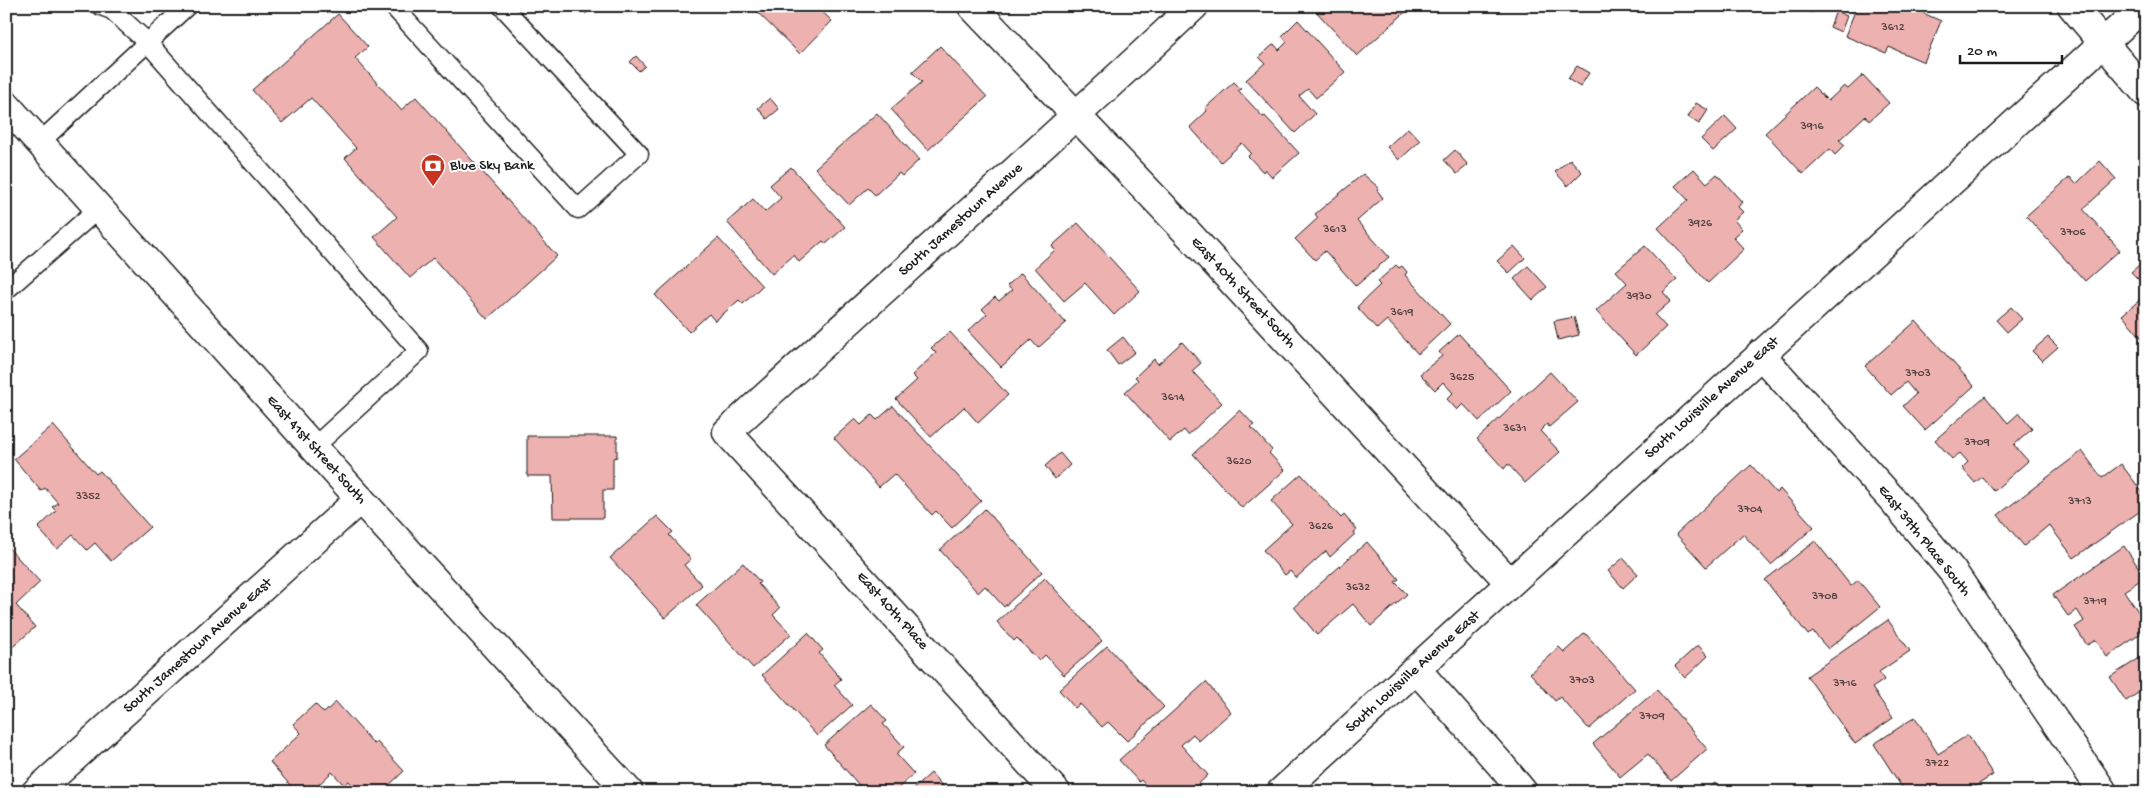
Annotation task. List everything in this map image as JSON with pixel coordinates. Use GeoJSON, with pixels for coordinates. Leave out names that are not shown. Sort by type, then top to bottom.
{"type":"FeatureCollection","features":[{"type":"Feature","properties":{"kind":"street","name":"East 40th Street South"},"geometry":{"type":"LineString","coordinates":[[972,6],[1185,230],[1510,584]]}},
{"type":"Feature","properties":{"kind":"street","name":"South Jamestown Avenue"},"geometry":{"type":"LineString","coordinates":[[727,432],[883,288],[1076,117],[1194,6]]}},
{"type":"Feature","properties":{"kind":"street"},"geometry":{"type":"LineString","coordinates":[[2072,6],[2102,44],[2146,93]]}},
{"type":"Feature","properties":{"kind":"street","name":"South Louisville Avenue East"},"geometry":{"type":"LineString","coordinates":[[1281,792],[2144,6]]}},
{"type":"Feature","properties":{"kind":"street","name":"East 41st Street South"},"geometry":{"type":"LineString","coordinates":[[6,105],[360,499],[629,792]]}},
{"type":"Feature","properties":{"kind":"street","name":"East 39th Place South"},"geometry":{"type":"LineString","coordinates":[[1760,354],[1892,499],[1953,572],[2103,792]]}},
{"type":"Feature","properties":{"kind":"street","name":"East 40th Place"},"geometry":{"type":"LineString","coordinates":[[727,432],[1056,792]]}},
{"type":"Feature","properties":{"kind":"street","name":"South Jamestown Avenue East"},"geometry":{"type":"LineString","coordinates":[[36,792],[360,499]]}},
{"type":"Feature","properties":{"kind":"street"},"geometry":{"type":"LineString","coordinates":[[1416,669],[1502,765],[1523,792]]}},
{"type":"Feature","properties":{"kind":"lane"},"geometry":{"type":"LineString","coordinates":[[101,6],[112,10],[148,43],[418,351],[314,447]]}},
{"type":"Feature","properties":{"kind":"lane"},"geometry":{"type":"LineString","coordinates":[[40,142],[187,6]]}},
{"type":"Feature","properties":{"kind":"lane"},"geometry":{"type":"LineString","coordinates":[[393,6],[578,209],[639,154],[502,6]]}},
{"type":"Feature","properties":{"kind":"lane"},"geometry":{"type":"LineString","coordinates":[[6,290],[99,208]]}},
{"type":"Feature","properties":{"kind":"building"},"geometry":{"type":"Polygon","coordinates":[[[579,6],[594,6],[586,14],[579,6]]]}},
{"type":"Feature","properties":{"kind":"building"},"geometry":{"type":"Polygon","coordinates":[[[751,6],[816,6],[832,21],[800,54],[751,6]]]}},
{"type":"Feature","properties":{"kind":"building"},"geometry":{"type":"Polygon","coordinates":[[[1315,6],[1412,6],[1357,56],[1313,8],[1315,6]]]}},
{"type":"Feature","properties":{"kind":"building"},"geometry":{"type":"Polygon","coordinates":[[[1520,6],[1533,6],[1531,12],[1520,6]]]}},
{"type":"Feature","properties":{"kind":"building"},"geometry":{"type":"Polygon","coordinates":[[[1797,6],[1815,6],[1812,13],[1797,6]]]}},
{"type":"Feature","properties":{"kind":"building"},"geometry":{"type":"Polygon","coordinates":[[[1857,6],[1907,6],[1941,21],[1924,62],[1889,47],[1886,53],[1845,36],[1857,6]]]}},
{"type":"Feature","properties":{"kind":"building"},"geometry":{"type":"Polygon","coordinates":[[[1836,11],[1847,16],[1841,32],[1830,27],[1836,11]]]}},
{"type":"Feature","properties":{"kind":"building","name":"Blue Sky Bank"},"geometry":{"type":"Polygon","coordinates":[[[338,14],[368,47],[355,58],[401,110],[416,97],[557,256],[487,319],[433,258],[410,278],[374,237],[397,217],[345,158],[356,148],[311,98],[282,123],[252,90],[338,14]]]}},
{"type":"Feature","properties":{"kind":"building"},"geometry":{"type":"Polygon","coordinates":[[[1298,20],[1345,72],[1316,98],[1308,89],[1299,96],[1315,114],[1295,133],[1246,80],[1265,63],[1259,57],[1274,44],[1279,50],[1287,42],[1282,36],[1298,20]]]}},
{"type":"Feature","properties":{"kind":"building"},"geometry":{"type":"Polygon","coordinates":[[[940,46],[987,97],[928,150],[891,109],[922,82],[912,72],[940,46]]]}},
{"type":"Feature","properties":{"kind":"building"},"geometry":{"type":"Polygon","coordinates":[[[636,56],[645,66],[639,71],[630,62],[636,56]]]}},
{"type":"Feature","properties":{"kind":"building"},"geometry":{"type":"Polygon","coordinates":[[[1577,66],[1589,73],[1580,87],[1568,79],[1577,66]]]}},
{"type":"Feature","properties":{"kind":"building"},"geometry":{"type":"Polygon","coordinates":[[[1863,75],[1889,103],[1869,121],[1865,116],[1839,140],[1845,145],[1835,155],[1830,149],[1803,174],[1765,133],[1814,87],[1828,101],[1844,86],[1848,89],[1863,75]]]}},
{"type":"Feature","properties":{"kind":"building"},"geometry":{"type":"Polygon","coordinates":[[[1234,82],[1241,89],[1238,90],[1299,153],[1272,177],[1265,169],[1263,172],[1248,156],[1251,153],[1242,143],[1221,162],[1190,127],[1207,111],[1205,108],[1234,82]]]}},
{"type":"Feature","properties":{"kind":"building"},"geometry":{"type":"Polygon","coordinates":[[[770,98],[779,109],[767,119],[758,108],[770,98]]]}},
{"type":"Feature","properties":{"kind":"building"},"geometry":{"type":"Polygon","coordinates":[[[1696,103],[1708,110],[1699,124],[1688,117],[1696,103]]]}},
{"type":"Feature","properties":{"kind":"building"},"geometry":{"type":"Polygon","coordinates":[[[877,113],[919,160],[902,176],[899,173],[875,195],[868,188],[849,205],[815,168],[877,113]]]}},
{"type":"Feature","properties":{"kind":"building"},"geometry":{"type":"Polygon","coordinates":[[[1725,116],[1737,129],[1713,151],[1701,139],[1725,116]]]}},
{"type":"Feature","properties":{"kind":"building"},"geometry":{"type":"Polygon","coordinates":[[[1408,128],[1420,141],[1399,160],[1387,147],[1408,128]]]}},
{"type":"Feature","properties":{"kind":"building"},"geometry":{"type":"Polygon","coordinates":[[[1455,150],[1468,165],[1457,174],[1444,160],[1455,150]]]}},
{"type":"Feature","properties":{"kind":"building"},"geometry":{"type":"Polygon","coordinates":[[[1570,159],[1582,172],[1568,186],[1555,172],[1570,159]]]}},
{"type":"Feature","properties":{"kind":"building"},"geometry":{"type":"Polygon","coordinates":[[[2100,161],[2116,179],[2083,209],[2120,250],[2085,281],[2026,216],[2070,177],[2076,184],[2100,161]]]}},
{"type":"Feature","properties":{"kind":"building"},"geometry":{"type":"Polygon","coordinates":[[[791,167],[845,227],[826,244],[823,241],[799,262],[794,255],[772,274],[727,222],[753,199],[765,212],[781,198],[770,185],[791,167]]]}},
{"type":"Feature","properties":{"kind":"building"},"geometry":{"type":"Polygon","coordinates":[[[1694,169],[1707,183],[1717,174],[1742,202],[1738,207],[1743,212],[1734,220],[1742,229],[1733,237],[1744,249],[1708,283],[1658,228],[1688,200],[1675,186],[1694,169]]]}},
{"type":"Feature","properties":{"kind":"building"},"geometry":{"type":"Polygon","coordinates":[[[1363,174],[1379,188],[1377,190],[1383,198],[1357,221],[1389,257],[1356,286],[1325,251],[1315,260],[1295,239],[1318,218],[1315,214],[1363,174]]]}},
{"type":"Feature","properties":{"kind":"building"},"geometry":{"type":"Polygon","coordinates":[[[1078,223],[1140,291],[1114,315],[1085,283],[1064,301],[1035,268],[1055,250],[1052,246],[1078,223]]]}},
{"type":"Feature","properties":{"kind":"building"},"geometry":{"type":"Polygon","coordinates":[[[718,238],[762,286],[743,304],[739,300],[715,321],[709,314],[689,332],[655,295],[718,238]]]}},
{"type":"Feature","properties":{"kind":"building"},"geometry":{"type":"Polygon","coordinates":[[[1514,246],[1525,258],[1509,273],[1497,261],[1514,246]]]}},
{"type":"Feature","properties":{"kind":"building"},"geometry":{"type":"Polygon","coordinates":[[[1645,246],[1677,280],[1663,292],[1671,301],[1655,315],[1666,327],[1636,355],[1596,311],[1627,283],[1616,271],[1645,246]]]}},
{"type":"Feature","properties":{"kind":"building"},"geometry":{"type":"Polygon","coordinates":[[[2146,259],[2146,343],[2122,315],[2142,298],[2142,283],[2131,272],[2146,259]]]}},
{"type":"Feature","properties":{"kind":"building"},"geometry":{"type":"Polygon","coordinates":[[[1396,265],[1399,268],[1402,266],[1407,272],[1405,275],[1450,324],[1418,354],[1387,320],[1377,329],[1357,307],[1380,285],[1377,282],[1396,265]]]}},
{"type":"Feature","properties":{"kind":"building"},"geometry":{"type":"Polygon","coordinates":[[[1528,266],[1547,287],[1533,300],[1514,279],[1528,266]]]}},
{"type":"Feature","properties":{"kind":"building"},"geometry":{"type":"Polygon","coordinates":[[[1021,273],[1066,323],[1038,348],[1031,340],[1001,367],[968,331],[987,314],[982,309],[995,297],[999,301],[1012,290],[1007,286],[1021,273]]]}},
{"type":"Feature","properties":{"kind":"building"},"geometry":{"type":"Polygon","coordinates":[[[2011,307],[2022,319],[2007,332],[1996,320],[2011,307]]]}},
{"type":"Feature","properties":{"kind":"building"},"geometry":{"type":"Polygon","coordinates":[[[1574,317],[1579,335],[1558,340],[1554,321],[1574,317]]]}},
{"type":"Feature","properties":{"kind":"building"},"geometry":{"type":"Polygon","coordinates":[[[1916,321],[1974,386],[1925,430],[1903,406],[1916,394],[1906,382],[1891,395],[1865,366],[1916,321]]]}},
{"type":"Feature","properties":{"kind":"building"},"geometry":{"type":"Polygon","coordinates":[[[950,332],[1008,395],[978,423],[964,407],[931,437],[896,399],[917,380],[912,375],[936,353],[931,348],[950,332]]]}},
{"type":"Feature","properties":{"kind":"building"},"geometry":{"type":"Polygon","coordinates":[[[1459,334],[1511,391],[1479,421],[1463,404],[1457,410],[1447,399],[1453,393],[1443,382],[1435,390],[1420,374],[1442,356],[1439,352],[1459,334]]]}},
{"type":"Feature","properties":{"kind":"building"},"geometry":{"type":"Polygon","coordinates":[[[1123,337],[1135,352],[1118,365],[1107,350],[1123,337]]]}},
{"type":"Feature","properties":{"kind":"building"},"geometry":{"type":"Polygon","coordinates":[[[2048,337],[2058,347],[2042,361],[2032,351],[2048,337]]]}},
{"type":"Feature","properties":{"kind":"building"},"geometry":{"type":"Polygon","coordinates":[[[1182,342],[1201,363],[1192,371],[1222,403],[1188,435],[1184,430],[1170,442],[1125,392],[1138,380],[1135,377],[1154,359],[1158,364],[1182,342]]]}},
{"type":"Feature","properties":{"kind":"building"},"geometry":{"type":"Polygon","coordinates":[[[1550,372],[1578,402],[1549,427],[1547,424],[1540,431],[1560,452],[1525,483],[1508,464],[1504,469],[1477,439],[1550,372]]]}},
{"type":"Feature","properties":{"kind":"building"},"geometry":{"type":"Polygon","coordinates":[[[1985,396],[2008,423],[2019,413],[2032,429],[2014,445],[2028,461],[1994,491],[1982,477],[1975,483],[1962,468],[1968,462],[1960,453],[1952,459],[1935,440],[1985,396]]]}},
{"type":"Feature","properties":{"kind":"building"},"geometry":{"type":"Polygon","coordinates":[[[893,406],[981,501],[952,528],[936,511],[932,515],[894,474],[879,487],[834,438],[855,419],[861,425],[872,415],[877,420],[893,406]]]}},
{"type":"Feature","properties":{"kind":"building"},"geometry":{"type":"Polygon","coordinates":[[[1240,410],[1254,425],[1251,427],[1272,450],[1269,453],[1285,470],[1242,508],[1193,454],[1240,410]]]}},
{"type":"Feature","properties":{"kind":"building"},"geometry":{"type":"Polygon","coordinates":[[[53,425],[96,474],[100,471],[150,527],[111,561],[95,543],[87,550],[73,535],[57,549],[38,528],[56,511],[52,507],[58,503],[45,488],[41,491],[14,459],[53,425]]]}},
{"type":"Feature","properties":{"kind":"building"},"geometry":{"type":"Polygon","coordinates":[[[527,436],[617,436],[617,457],[613,458],[613,490],[603,490],[603,518],[553,518],[552,476],[527,476],[527,436]]]}},
{"type":"Feature","properties":{"kind":"building"},"geometry":{"type":"Polygon","coordinates":[[[2082,451],[2102,478],[2121,464],[2146,497],[2146,507],[2074,558],[2049,525],[2024,546],[1998,515],[2082,451]]]}},
{"type":"Feature","properties":{"kind":"building"},"geometry":{"type":"Polygon","coordinates":[[[1060,453],[1070,465],[1055,479],[1045,466],[1060,453]]]}},
{"type":"Feature","properties":{"kind":"building"},"geometry":{"type":"Polygon","coordinates":[[[1751,465],[1776,493],[1780,489],[1814,527],[1771,565],[1743,534],[1706,567],[1676,534],[1751,465]]]}},
{"type":"Feature","properties":{"kind":"building"},"geometry":{"type":"Polygon","coordinates":[[[1301,474],[1341,518],[1344,515],[1357,530],[1330,557],[1326,551],[1296,578],[1290,571],[1285,575],[1263,550],[1292,524],[1271,501],[1301,474]]]}},
{"type":"Feature","properties":{"kind":"building"},"geometry":{"type":"Polygon","coordinates":[[[985,509],[1042,572],[1004,607],[985,586],[978,593],[940,550],[985,509]]]}},
{"type":"Feature","properties":{"kind":"building"},"geometry":{"type":"Polygon","coordinates":[[[657,516],[673,532],[669,535],[691,559],[684,565],[702,585],[665,618],[610,558],[657,516]]]}},
{"type":"Feature","properties":{"kind":"building"},"geometry":{"type":"Polygon","coordinates":[[[1815,541],[1851,586],[1858,580],[1880,607],[1828,649],[1813,632],[1808,635],[1765,580],[1815,541]]]}},
{"type":"Feature","properties":{"kind":"building"},"geometry":{"type":"Polygon","coordinates":[[[1367,542],[1399,579],[1395,582],[1407,594],[1371,626],[1353,604],[1317,635],[1294,607],[1367,542]]]}},
{"type":"Feature","properties":{"kind":"building"},"geometry":{"type":"Polygon","coordinates":[[[6,545],[40,582],[16,605],[35,627],[6,653],[6,545]]]}},
{"type":"Feature","properties":{"kind":"building"},"geometry":{"type":"Polygon","coordinates":[[[2124,546],[2145,577],[2124,591],[2146,623],[2146,630],[2107,657],[2096,640],[2087,645],[2075,627],[2084,621],[2077,610],[2068,616],[2053,595],[2124,546]]]}},
{"type":"Feature","properties":{"kind":"building"},"geometry":{"type":"Polygon","coordinates":[[[1623,558],[1638,574],[1623,588],[1608,571],[1623,558]]]}},
{"type":"Feature","properties":{"kind":"building"},"geometry":{"type":"Polygon","coordinates":[[[743,563],[760,582],[758,584],[780,608],[773,615],[791,634],[753,668],[696,605],[743,563]]]}},
{"type":"Feature","properties":{"kind":"building"},"geometry":{"type":"Polygon","coordinates":[[[1045,578],[1102,641],[1064,675],[1045,655],[1039,661],[1017,638],[1014,641],[997,622],[1045,578]]]}},
{"type":"Feature","properties":{"kind":"building"},"geometry":{"type":"Polygon","coordinates":[[[1888,620],[1910,651],[1879,672],[1884,680],[1872,688],[1893,718],[1855,744],[1807,676],[1888,620]]]}},
{"type":"Feature","properties":{"kind":"building"},"geometry":{"type":"Polygon","coordinates":[[[808,633],[823,650],[819,653],[841,679],[834,685],[852,705],[817,736],[762,675],[808,633]]]}},
{"type":"Feature","properties":{"kind":"building"},"geometry":{"type":"Polygon","coordinates":[[[1585,633],[1635,689],[1589,729],[1560,697],[1555,701],[1530,673],[1559,647],[1564,652],[1585,633]]]}},
{"type":"Feature","properties":{"kind":"building"},"geometry":{"type":"Polygon","coordinates":[[[1698,645],[1708,656],[1685,678],[1675,666],[1698,645]]]}},
{"type":"Feature","properties":{"kind":"building"},"geometry":{"type":"Polygon","coordinates":[[[1107,646],[1164,707],[1127,741],[1108,722],[1102,727],[1080,704],[1075,708],[1059,690],[1107,646]]]}},
{"type":"Feature","properties":{"kind":"building"},"geometry":{"type":"Polygon","coordinates":[[[2146,654],[2146,692],[2144,689],[2126,701],[2110,677],[2146,654]]]}},
{"type":"Feature","properties":{"kind":"building"},"geometry":{"type":"Polygon","coordinates":[[[1206,682],[1231,712],[1199,741],[1193,734],[1181,745],[1208,775],[1190,792],[1152,792],[1141,780],[1139,782],[1119,760],[1206,682]]]}},
{"type":"Feature","properties":{"kind":"building"},"geometry":{"type":"Polygon","coordinates":[[[1657,690],[1707,749],[1671,781],[1648,754],[1620,777],[1593,744],[1657,690]]]}},
{"type":"Feature","properties":{"kind":"building"},"geometry":{"type":"Polygon","coordinates":[[[336,702],[374,744],[377,742],[404,771],[382,792],[359,792],[349,781],[344,785],[332,772],[311,792],[296,792],[270,762],[301,733],[293,724],[315,704],[324,713],[336,702]]]}},
{"type":"Feature","properties":{"kind":"building"},"geometry":{"type":"Polygon","coordinates":[[[871,704],[887,721],[883,724],[904,747],[896,754],[914,774],[894,792],[865,792],[824,745],[871,704]]]}},
{"type":"Feature","properties":{"kind":"building"},"geometry":{"type":"Polygon","coordinates":[[[1915,717],[1938,754],[1968,735],[1993,775],[1966,792],[1905,792],[1874,744],[1915,717]]]}},
{"type":"Feature","properties":{"kind":"building"},"geometry":{"type":"Polygon","coordinates":[[[931,773],[948,792],[910,792],[931,773]]]}},
{"type":"Feature","properties":{"kind":"building"},"geometry":{"type":"Polygon","coordinates":[[[1715,783],[1721,792],[1703,792],[1715,783]]]}},
{"type":"Feature","properties":{"kind":"place","name":"Blue Sky Bank"},"geometry":{"type":"Point","coordinates":[433,187]}}]}
